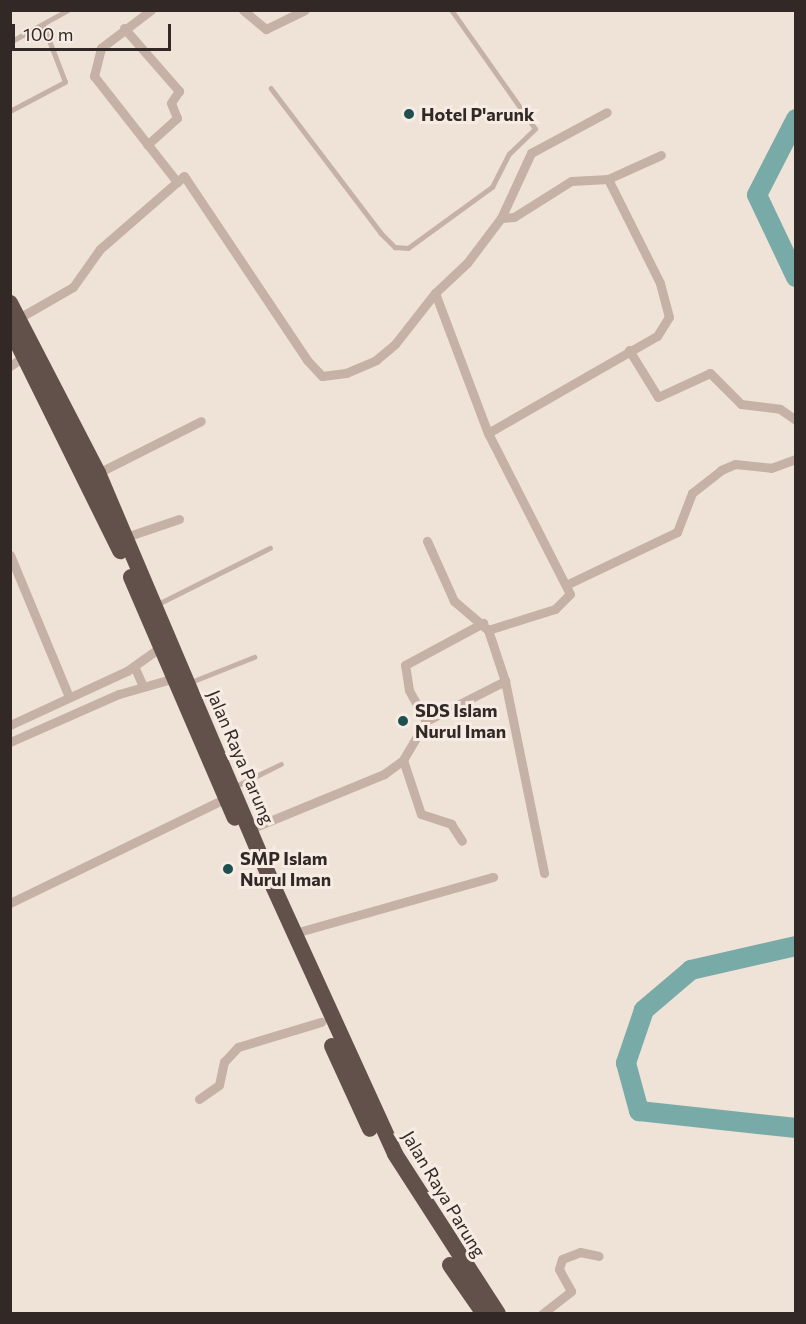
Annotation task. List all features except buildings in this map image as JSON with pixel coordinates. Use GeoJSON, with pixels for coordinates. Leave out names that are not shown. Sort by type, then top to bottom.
{"type":"FeatureCollection","features":[{"type":"Feature","properties":{"kind":"highway","name":"Jalan Raya Parung"},"geometry":{"type":"LineString","coordinates":[[13,316],[25,356],[182,679],[302,963],[408,1179],[498,1314]]}},
{"type":"Feature","properties":{"kind":"highway","name":"Jalan Raya Parung"},"geometry":{"type":"LineString","coordinates":[[13,316],[99,473],[156,605],[165,644]]}},
{"type":"Feature","properties":{"kind":"highway","name":"Jalan Raya Parung"},"geometry":{"type":"LineString","coordinates":[[230,792],[250,830],[295,933],[321,1022],[388,1165],[484,1314]]}},
{"type":"Feature","properties":{"kind":"street"},"geometry":{"type":"LineString","coordinates":[[151,10],[124,28],[96,56],[94,76],[177,183]]}},
{"type":"Feature","properties":{"kind":"street"},"geometry":{"type":"LineString","coordinates":[[243,10],[266,29],[305,10]]}},
{"type":"Feature","properties":{"kind":"street"},"geometry":{"type":"LineString","coordinates":[[124,28],[179,91],[171,103],[177,117],[147,144]]}},
{"type":"Feature","properties":{"kind":"street"},"geometry":{"type":"LineString","coordinates":[[13,316],[73,287],[100,249],[184,176],[322,376],[376,360],[435,293],[468,263],[501,218],[531,153],[608,112]]}},
{"type":"Feature","properties":{"kind":"street"},"geometry":{"type":"LineString","coordinates":[[501,218],[514,217],[571,181],[608,178],[661,154]]}},
{"type":"Feature","properties":{"kind":"street"},"geometry":{"type":"LineString","coordinates":[[488,433],[657,336],[670,309],[608,178]]}},
{"type":"Feature","properties":{"kind":"street"},"geometry":{"type":"LineString","coordinates":[[426,721],[409,690],[405,665],[486,627],[563,604],[569,597],[568,584],[488,433],[435,293]]}},
{"type":"Feature","properties":{"kind":"street"},"geometry":{"type":"LineString","coordinates":[[629,350],[658,397],[710,373],[741,404],[780,409],[795,420]]}},
{"type":"Feature","properties":{"kind":"street"},"geometry":{"type":"LineString","coordinates":[[10,366],[25,356]]}},
{"type":"Feature","properties":{"kind":"street"},"geometry":{"type":"LineString","coordinates":[[99,473],[201,421]]}},
{"type":"Feature","properties":{"kind":"street"},"geometry":{"type":"LineString","coordinates":[[568,584],[677,532],[693,492],[721,470],[735,464],[771,468],[795,459]]}},
{"type":"Feature","properties":{"kind":"street"},"geometry":{"type":"LineString","coordinates":[[126,537],[179,519]]}},
{"type":"Feature","properties":{"kind":"street"},"geometry":{"type":"LineString","coordinates":[[427,541],[454,600],[486,627],[505,681],[544,873]]}},
{"type":"Feature","properties":{"kind":"street"},"geometry":{"type":"LineString","coordinates":[[10,555],[69,697]]}},
{"type":"Feature","properties":{"kind":"street"},"geometry":{"type":"LineString","coordinates":[[10,725],[113,678],[165,644]]}},
{"type":"Feature","properties":{"kind":"street"},"geometry":{"type":"LineString","coordinates":[[134,666],[143,686]]}},
{"type":"Feature","properties":{"kind":"street"},"geometry":{"type":"LineString","coordinates":[[113,678],[119,694]]}},
{"type":"Feature","properties":{"kind":"street"},"geometry":{"type":"LineString","coordinates":[[10,742],[119,694],[143,686],[182,679]]}},
{"type":"Feature","properties":{"kind":"street"},"geometry":{"type":"LineString","coordinates":[[250,830],[384,774],[403,760],[426,721],[505,681]]}},
{"type":"Feature","properties":{"kind":"street"},"geometry":{"type":"LineString","coordinates":[[403,760],[421,814],[451,824],[462,841]]}},
{"type":"Feature","properties":{"kind":"street"},"geometry":{"type":"LineString","coordinates":[[10,903],[230,792]]}},
{"type":"Feature","properties":{"kind":"street"},"geometry":{"type":"LineString","coordinates":[[295,933],[493,877]]}},
{"type":"Feature","properties":{"kind":"street"},"geometry":{"type":"LineString","coordinates":[[198,1099],[219,1085],[224,1062],[238,1047],[321,1022]]}},
{"type":"Feature","properties":{"kind":"street"},"geometry":{"type":"LineString","coordinates":[[542,1314],[571,1291],[558,1269],[562,1259],[580,1252],[599,1256]]}},
{"type":"Feature","properties":{"kind":"lane"},"geometry":{"type":"LineString","coordinates":[[10,42],[68,10]]}},
{"type":"Feature","properties":{"kind":"lane"},"geometry":{"type":"LineString","coordinates":[[271,88],[381,233],[395,247],[408,248],[492,187],[509,154],[535,129],[451,10]]}},
{"type":"Feature","properties":{"kind":"lane"},"geometry":{"type":"LineString","coordinates":[[10,111],[65,82],[43,25]]}},
{"type":"Feature","properties":{"kind":"lane"},"geometry":{"type":"LineString","coordinates":[[156,605],[270,548]]}},
{"type":"Feature","properties":{"kind":"lane"},"geometry":{"type":"LineString","coordinates":[[182,679],[254,657]]}},
{"type":"Feature","properties":{"kind":"lane"},"geometry":{"type":"LineString","coordinates":[[230,792],[281,764]]}},
{"type":"Feature","properties":{"kind":"waterway"},"geometry":{"type":"LineString","coordinates":[[796,119],[757,195],[796,277]]}},
{"type":"Feature","properties":{"kind":"waterway"},"geometry":{"type":"LineString","coordinates":[[796,946],[691,970],[644,1010],[626,1063],[639,1111],[796,1128]]}},
{"type":"Feature","properties":{"kind":"place","name":"Hotel P'arunk"},"geometry":{"type":"Point","coordinates":[409,114]}},
{"type":"Feature","properties":{"kind":"place","name":"SDS Islam Nurul Iman"},"geometry":{"type":"Point","coordinates":[403,721]}},
{"type":"Feature","properties":{"kind":"place","name":"SMP Islam Nurul Iman"},"geometry":{"type":"Point","coordinates":[228,869]}}]}
